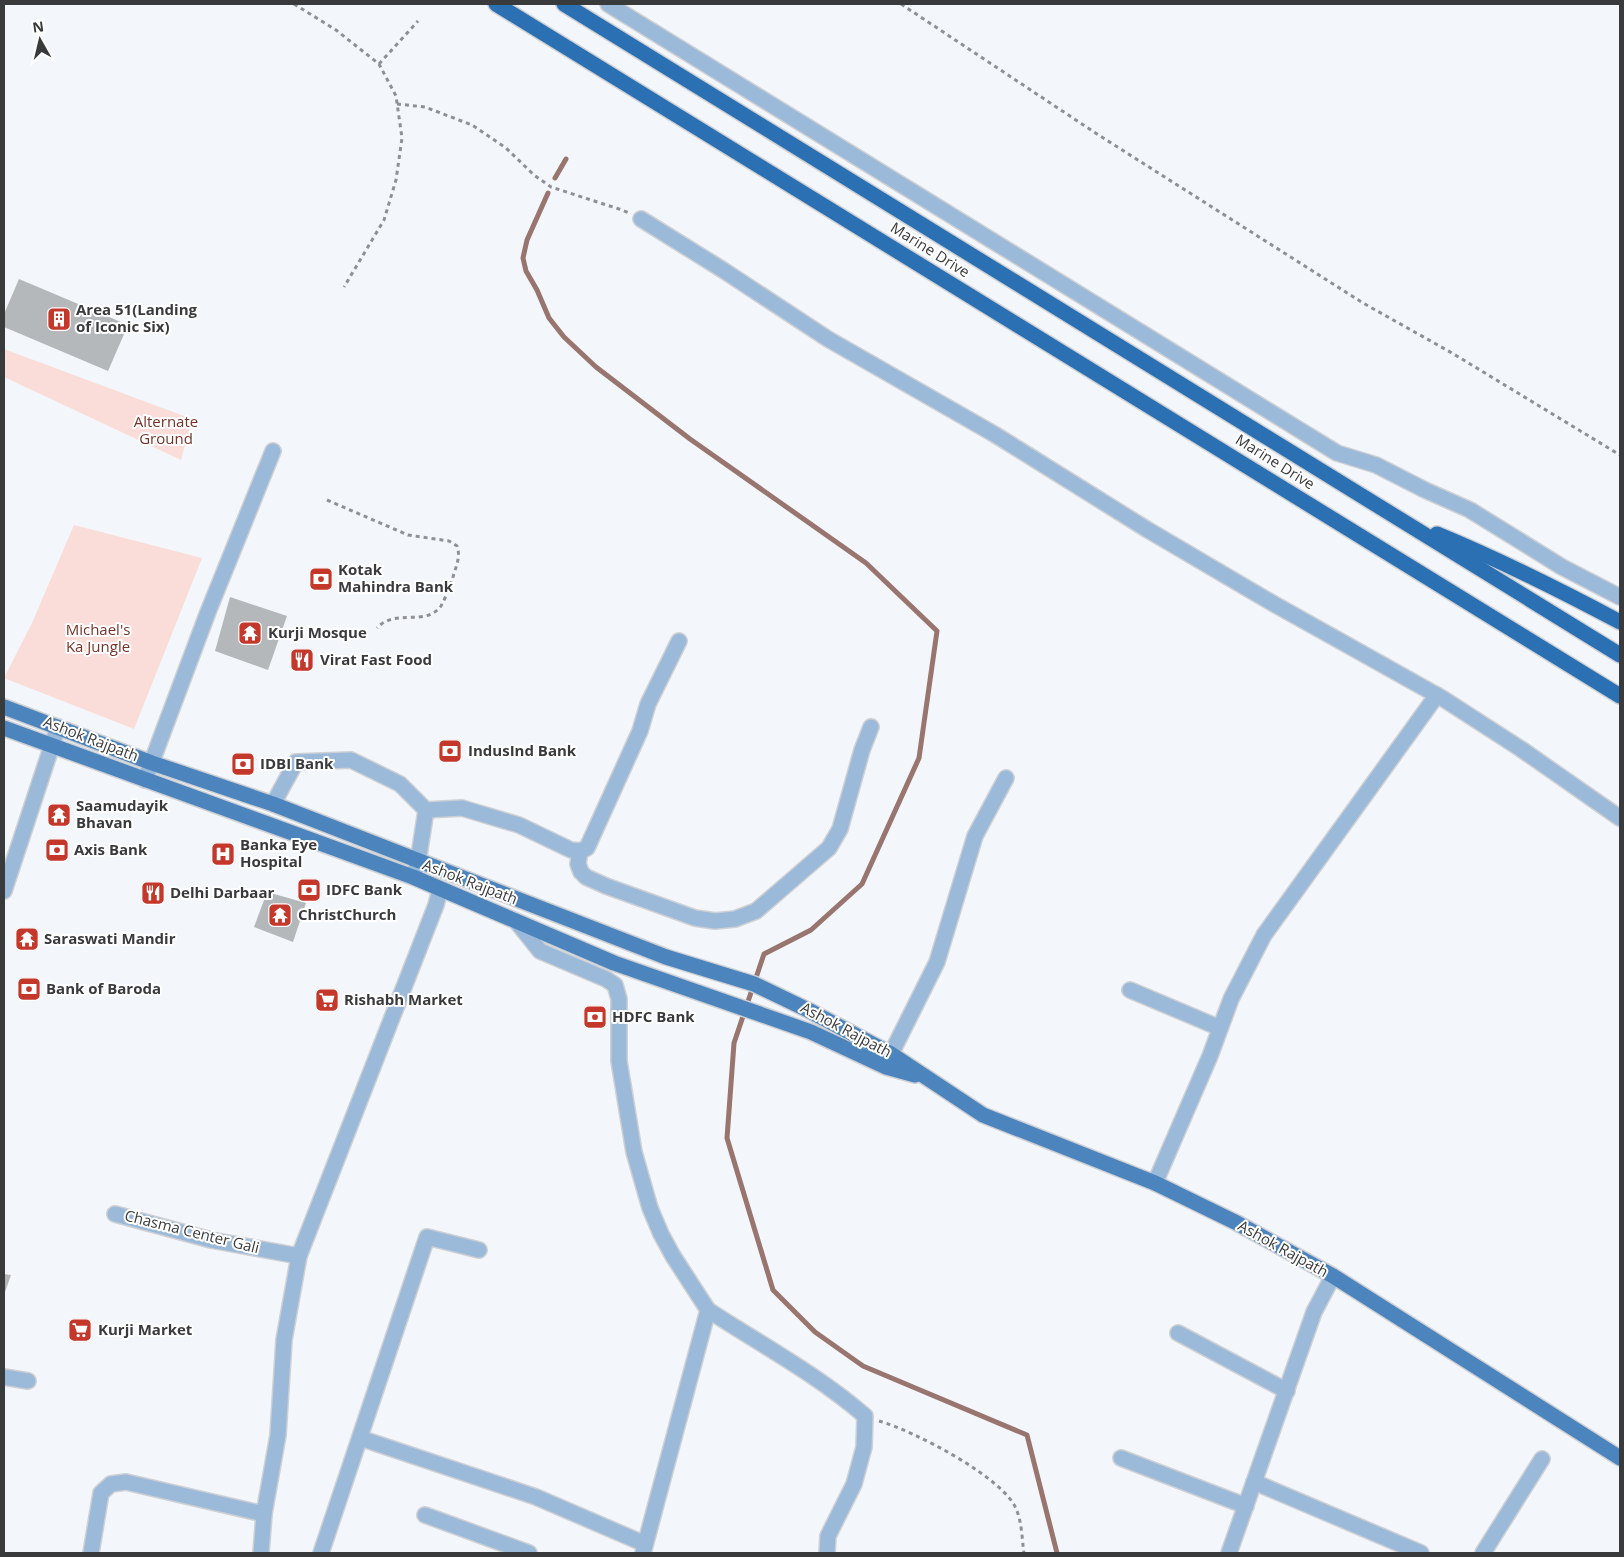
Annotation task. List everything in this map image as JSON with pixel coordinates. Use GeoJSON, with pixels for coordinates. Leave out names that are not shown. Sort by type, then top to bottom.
{"type":"FeatureCollection","features":[{"type":"Feature","properties":{"kind":"highway","name":"Marine Drive"},"geometry":{"type":"LineString","coordinates":[[496,4],[1619,695]]}},
{"type":"Feature","properties":{"kind":"highway","name":"Marine Drive"},"geometry":{"type":"LineString","coordinates":[[564,4],[1394,516]]}},
{"type":"Feature","properties":{"kind":"highway"},"geometry":{"type":"LineString","coordinates":[[1394,516],[1489,556],[1556,588],[1620,622]]}},
{"type":"Feature","properties":{"kind":"highway"},"geometry":{"type":"LineString","coordinates":[[1394,516],[1620,655]]}},
{"type":"Feature","properties":{"kind":"main road","name":"Ashok Rajpath"},"geometry":{"type":"LineString","coordinates":[[4,707],[152,762],[273,804],[666,957],[754,984],[891,1054],[983,1115],[1155,1183],[1237,1223],[1333,1276],[1620,1458]]}},
{"type":"Feature","properties":{"kind":"main road","name":"Ashok Rajpath"},"geometry":{"type":"LineString","coordinates":[[4,728],[413,878],[614,963],[811,1032],[886,1067],[926,1078]]}},
{"type":"Feature","properties":{"kind":"main road"},"geometry":{"type":"LineString","coordinates":[[362,859],[368,842]]}},
{"type":"Feature","properties":{"kind":"main road"},"geometry":{"type":"LineString","coordinates":[[445,891],[457,877]]}},
{"type":"Feature","properties":{"kind":"street"},"geometry":{"type":"LineString","coordinates":[[608,4],[1337,453],[1376,465],[1470,510],[1562,567],[1620,597]]}},
{"type":"Feature","properties":{"kind":"street"},"geometry":{"type":"LineString","coordinates":[[640,219],[723,270],[828,339],[994,434],[1148,530],[1274,604],[1437,695],[1521,749],[1620,818]]}},
{"type":"Feature","properties":{"kind":"street"},"geometry":{"type":"LineString","coordinates":[[145,780],[208,612],[273,451]]}},
{"type":"Feature","properties":{"kind":"street"},"geometry":{"type":"LineString","coordinates":[[273,804],[296,762],[351,760],[400,784],[426,810],[462,808],[518,825],[571,850],[580,851],[587,848],[640,731],[648,704],[679,641]]}},
{"type":"Feature","properties":{"kind":"street"},"geometry":{"type":"LineString","coordinates":[[1155,1183],[1231,999],[1264,935],[1437,695]]}},
{"type":"Feature","properties":{"kind":"street"},"geometry":{"type":"LineString","coordinates":[[4,891],[58,727]]}},
{"type":"Feature","properties":{"kind":"street"},"geometry":{"type":"LineString","coordinates":[[580,851],[578,864],[581,872],[586,877],[695,918],[715,921],[735,919],[756,911],[829,848],[840,829],[862,750],[871,727]]}},
{"type":"Feature","properties":{"kind":"street"},"geometry":{"type":"LineString","coordinates":[[891,1054],[937,962],[975,836],[1006,778]]}},
{"type":"Feature","properties":{"kind":"street"},"geometry":{"type":"LineString","coordinates":[[413,878],[418,862],[426,810]]}},
{"type":"Feature","properties":{"kind":"street"},"geometry":{"type":"LineString","coordinates":[[261,1553],[264,1514],[278,1435],[284,1340],[299,1256],[432,913],[445,891]]}},
{"type":"Feature","properties":{"kind":"street"},"geometry":{"type":"LineString","coordinates":[[516,921],[540,951],[606,978],[615,985],[619,999],[619,1062],[637,1162],[650,1208],[661,1234],[708,1310],[848,1401],[865,1416],[864,1447],[854,1484],[828,1536],[827,1553]]}},
{"type":"Feature","properties":{"kind":"street"},"geometry":{"type":"LineString","coordinates":[[1130,990],[1220,1028]]}},
{"type":"Feature","properties":{"kind":"street","name":"Chasma Center Gali"},"geometry":{"type":"LineString","coordinates":[[115,1214],[211,1240],[299,1256]]}},
{"type":"Feature","properties":{"kind":"street"},"geometry":{"type":"LineString","coordinates":[[321,1553],[427,1237],[479,1250]]}},
{"type":"Feature","properties":{"kind":"street"},"geometry":{"type":"LineString","coordinates":[[1230,1553],[1314,1312],[1333,1276]]}},
{"type":"Feature","properties":{"kind":"street"},"geometry":{"type":"LineString","coordinates":[[360,1438],[536,1497],[644,1549],[708,1310]]}},
{"type":"Feature","properties":{"kind":"street"},"geometry":{"type":"LineString","coordinates":[[1178,1333],[1287,1391]]}},
{"type":"Feature","properties":{"kind":"street"},"geometry":{"type":"LineString","coordinates":[[4,1376],[28,1381]]}},
{"type":"Feature","properties":{"kind":"street"},"geometry":{"type":"LineString","coordinates":[[1121,1458],[1246,1506]]}},
{"type":"Feature","properties":{"kind":"street"},"geometry":{"type":"LineString","coordinates":[[1483,1553],[1542,1458]]}},
{"type":"Feature","properties":{"kind":"street"},"geometry":{"type":"LineString","coordinates":[[91,1553],[101,1493],[111,1484],[126,1482],[264,1514]]}},
{"type":"Feature","properties":{"kind":"street"},"geometry":{"type":"LineString","coordinates":[[1254,1482],[1421,1553]]}},
{"type":"Feature","properties":{"kind":"street"},"geometry":{"type":"LineString","coordinates":[[425,1515],[529,1553]]}},
{"type":"Feature","properties":{"kind":"path"},"geometry":{"type":"LineString","coordinates":[[294,4],[336,30],[379,64],[396,96],[402,138],[396,180],[384,220],[344,287]]}},
{"type":"Feature","properties":{"kind":"path"},"geometry":{"type":"LineString","coordinates":[[901,4],[1097,134],[1363,303],[1452,353],[1620,455]]}},
{"type":"Feature","properties":{"kind":"path"},"geometry":{"type":"LineString","coordinates":[[379,64],[418,21]]}},
{"type":"Feature","properties":{"kind":"path"},"geometry":{"type":"LineString","coordinates":[[397,104],[425,107],[472,125],[506,148],[551,187],[619,209],[640,219]]}},
{"type":"Feature","properties":{"kind":"path"},"geometry":{"type":"LineString","coordinates":[[327,500],[408,535],[449,541],[457,546],[459,558],[450,585],[441,605],[435,612],[428,616],[391,618],[382,622],[377,628]]}},
{"type":"Feature","properties":{"kind":"path"},"geometry":{"type":"LineString","coordinates":[[865,1416],[895,1425],[919,1436],[977,1471],[1004,1490],[1017,1511],[1024,1553]]}},
{"type":"Feature","properties":{"kind":"green space","name":"Alternate Ground"},"geometry":{"type":"Polygon","coordinates":[[[4,349],[192,419],[181,460],[4,377],[4,349]]]}},
{"type":"Feature","properties":{"kind":"green space","name":"Michael's Ka Jungle"},"geometry":{"type":"Polygon","coordinates":[[[74,525],[202,558],[134,729],[4,678],[32,623],[74,525]]]}},
{"type":"Feature","properties":{"kind":"building","name":"Area 51(Landing of Iconic Six)"},"geometry":{"type":"Polygon","coordinates":[[[19,279],[128,325],[108,371],[4,327],[4,314],[19,279]]]}},
{"type":"Feature","properties":{"kind":"building","name":"Kurji Mosque"},"geometry":{"type":"Polygon","coordinates":[[[230,597],[287,616],[268,670],[215,651],[230,597]]]}},
{"type":"Feature","properties":{"kind":"building","name":"ChristChurch"},"geometry":{"type":"Polygon","coordinates":[[[267,892],[306,903],[293,942],[254,927],[267,892]]]}},
{"type":"Feature","properties":{"kind":"building"},"geometry":{"type":"Polygon","coordinates":[[[4,1274],[11,1275],[4,1295],[4,1274]]]}},
{"type":"Feature","properties":{"kind":"waterway"},"geometry":{"type":"LineString","coordinates":[[555,178],[566,159]]}},
{"type":"Feature","properties":{"kind":"waterway"},"geometry":{"type":"LineString","coordinates":[[548,193],[527,240],[523,258],[526,271],[537,290],[549,318],[564,337],[596,367],[690,439],[866,563],[937,631],[919,758],[862,884],[811,930],[764,954],[734,1043],[727,1138],[773,1290],[815,1332],[863,1366],[1027,1435],[1057,1553]]}},
{"type":"Feature","properties":{"kind":"place","name":"Area 51(Landing of Iconic Six)"},"geometry":{"type":"Point","coordinates":[59,319]}},
{"type":"Feature","properties":{"kind":"place","name":"Kotak Mahindra Bank"},"geometry":{"type":"Point","coordinates":[321,579]}},
{"type":"Feature","properties":{"kind":"place","name":"Kurji Mosque"},"geometry":{"type":"Point","coordinates":[250,633]}},
{"type":"Feature","properties":{"kind":"place","name":"Virat Fast Food"},"geometry":{"type":"Point","coordinates":[302,660]}},
{"type":"Feature","properties":{"kind":"place","name":"IndusInd Bank"},"geometry":{"type":"Point","coordinates":[450,751]}},
{"type":"Feature","properties":{"kind":"place","name":"IDBI Bank"},"geometry":{"type":"Point","coordinates":[243,764]}},
{"type":"Feature","properties":{"kind":"place","name":"Saamudayik Bhavan"},"geometry":{"type":"Point","coordinates":[59,815]}},
{"type":"Feature","properties":{"kind":"place","name":"Axis Bank"},"geometry":{"type":"Point","coordinates":[57,850]}},
{"type":"Feature","properties":{"kind":"place","name":"Banka Eye Hospital"},"geometry":{"type":"Point","coordinates":[223,854]}},
{"type":"Feature","properties":{"kind":"place","name":"IDFC Bank"},"geometry":{"type":"Point","coordinates":[309,890]}},
{"type":"Feature","properties":{"kind":"place","name":"Delhi Darbaar"},"geometry":{"type":"Point","coordinates":[153,893]}},
{"type":"Feature","properties":{"kind":"place","name":"ChristChurch"},"geometry":{"type":"Point","coordinates":[280,915]}},
{"type":"Feature","properties":{"kind":"place","name":"Saraswati Mandir"},"geometry":{"type":"Point","coordinates":[27,939]}},
{"type":"Feature","properties":{"kind":"place","name":"Bank of Baroda"},"geometry":{"type":"Point","coordinates":[29,989]}},
{"type":"Feature","properties":{"kind":"place","name":"Rishabh Market"},"geometry":{"type":"Point","coordinates":[327,1000]}},
{"type":"Feature","properties":{"kind":"place","name":"HDFC Bank"},"geometry":{"type":"Point","coordinates":[595,1017]}},
{"type":"Feature","properties":{"kind":"place","name":"Kurji Market"},"geometry":{"type":"Point","coordinates":[80,1330]}}]}
